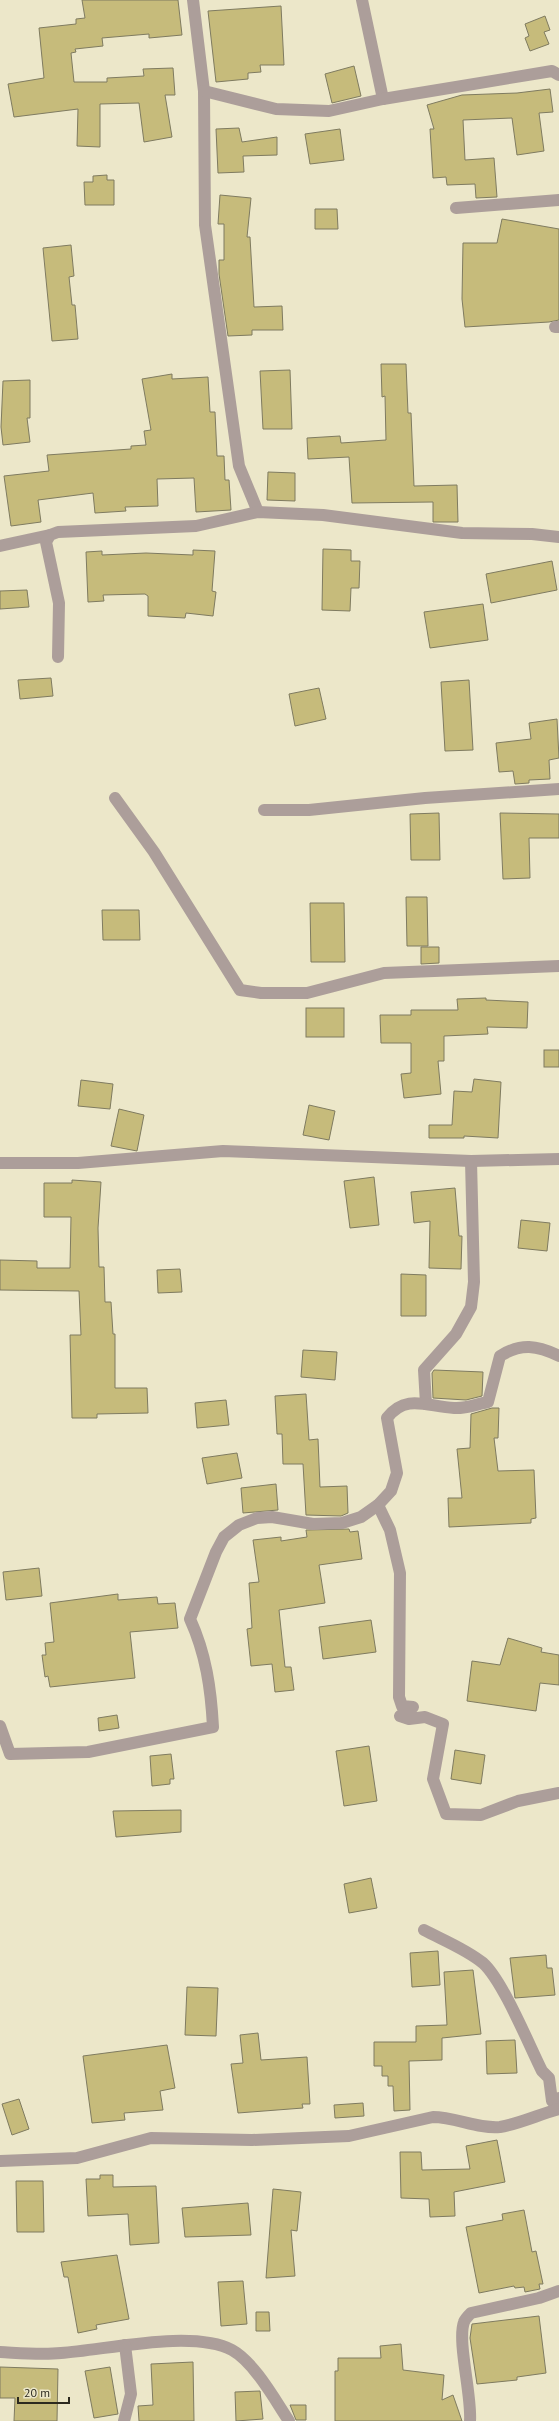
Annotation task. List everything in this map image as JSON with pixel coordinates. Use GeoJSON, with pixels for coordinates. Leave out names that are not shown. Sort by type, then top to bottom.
{"type":"FeatureCollection","features":[{"type":"Feature","properties":{"kind":"street"},"geometry":{"type":"LineString","coordinates":[[193,0],[204,91],[205,225],[239,466],[258,512]]}},
{"type":"Feature","properties":{"kind":"street"},"geometry":{"type":"LineString","coordinates":[[362,0],[384,99]]}},
{"type":"Feature","properties":{"kind":"street"},"geometry":{"type":"LineString","coordinates":[[204,91],[276,109],[329,111],[384,99],[552,71],[559,75]]}},
{"type":"Feature","properties":{"kind":"street"},"geometry":{"type":"LineString","coordinates":[[456,208],[559,200]]}},
{"type":"Feature","properties":{"kind":"street"},"geometry":{"type":"LineString","coordinates":[[0,546],[58,532],[196,526],[258,512],[323,515],[462,533],[532,534],[559,537]]}},
{"type":"Feature","properties":{"kind":"street"},"geometry":{"type":"LineString","coordinates":[[50,535],[46,542],[59,603],[58,657]]}},
{"type":"Feature","properties":{"kind":"street"},"geometry":{"type":"LineString","coordinates":[[264,810],[309,810],[425,798],[559,789]]}},
{"type":"Feature","properties":{"kind":"street"},"geometry":{"type":"LineString","coordinates":[[115,798],[154,852],[240,990],[261,993],[307,993],[384,973],[559,966]]}},
{"type":"Feature","properties":{"kind":"street"},"geometry":{"type":"LineString","coordinates":[[0,1163],[78,1163],[223,1151],[470,1161],[559,1159]]}},
{"type":"Feature","properties":{"kind":"street"},"geometry":{"type":"LineString","coordinates":[[426,1404],[424,1370],[456,1334],[471,1307],[474,1282],[470,1161]]}},
{"type":"Feature","properties":{"kind":"street"},"geometry":{"type":"LineString","coordinates":[[0,1726],[10,1754],[88,1752],[213,1727],[211,1691],[200,1642],[190,1619],[224,1537],[239,1525],[256,1518],[272,1517],[313,1524],[342,1523],[361,1517],[378,1505],[391,1491],[397,1474],[388,1418],[394,1409],[411,1402],[456,1408],[488,1402],[500,1356],[513,1348],[529,1346],[559,1356]]}},
{"type":"Feature","properties":{"kind":"street"},"geometry":{"type":"LineString","coordinates":[[378,1505],[390,1530],[400,1573],[399,1697],[402,1706],[412,1707],[400,1716],[409,1719],[425,1717],[443,1724],[433,1779],[446,1814],[480,1815],[518,1801],[559,1793]]}},
{"type":"Feature","properties":{"kind":"street"},"geometry":{"type":"LineString","coordinates":[[424,1930],[465,1951],[484,1964],[500,1987],[542,2071],[549,2078],[552,2101],[559,2098]]}},
{"type":"Feature","properties":{"kind":"street"},"geometry":{"type":"LineString","coordinates":[[0,2161],[77,2158],[151,2138],[252,2140],[349,2136],[433,2117],[447,2117],[487,2126],[500,2127],[559,2109]]}},
{"type":"Feature","properties":{"kind":"street"},"geometry":{"type":"LineString","coordinates":[[470,2421],[470,2398],[462,2336],[464,2322],[471,2313],[484,2308],[540,2298],[559,2291]]}},
{"type":"Feature","properties":{"kind":"street"},"geometry":{"type":"LineString","coordinates":[[0,2352],[60,2354],[125,2345],[197,2341],[219,2345],[233,2351],[260,2377],[289,2421]]}},
{"type":"Feature","properties":{"kind":"street"},"geometry":{"type":"LineString","coordinates":[[124,2421],[131,2394],[125,2345]]}},
{"type":"Feature","properties":{"kind":"building"},"geometry":{"type":"Polygon","coordinates":[[[82,0],[178,0],[182,35],[149,38],[149,34],[102,38],[103,46],[75,49],[76,52],[71,53],[74,82],[107,82],[107,78],[144,76],[143,69],[173,68],[175,95],[165,95],[172,137],[144,142],[139,103],[100,104],[100,147],[77,146],[78,109],[14,117],[8,84],[44,78],[39,28],[76,24],[76,19],[85,18],[82,0]]]}},
{"type":"Feature","properties":{"kind":"building"},"geometry":{"type":"Polygon","coordinates":[[[281,6],[284,65],[260,65],[261,72],[248,73],[248,79],[216,82],[208,11],[281,6]]]}},
{"type":"Feature","properties":{"kind":"building"},"geometry":{"type":"Polygon","coordinates":[[[545,16],[550,30],[544,32],[549,44],[530,51],[525,38],[529,36],[525,24],[545,16]]]}},
{"type":"Feature","properties":{"kind":"building"},"geometry":{"type":"Polygon","coordinates":[[[354,66],[361,96],[332,103],[325,74],[354,66]]]}},
{"type":"Feature","properties":{"kind":"building"},"geometry":{"type":"Polygon","coordinates":[[[550,89],[553,112],[539,113],[544,151],[517,155],[512,118],[463,120],[465,160],[494,158],[497,197],[476,198],[475,184],[447,185],[446,177],[433,178],[430,129],[434,129],[427,105],[462,95],[517,93],[550,89]]]}},
{"type":"Feature","properties":{"kind":"building"},"geometry":{"type":"Polygon","coordinates":[[[239,128],[242,142],[277,137],[277,155],[243,156],[244,172],[218,173],[216,129],[239,128]]]}},
{"type":"Feature","properties":{"kind":"building"},"geometry":{"type":"Polygon","coordinates":[[[340,129],[344,160],[310,164],[305,134],[340,129]]]}},
{"type":"Feature","properties":{"kind":"building"},"geometry":{"type":"Polygon","coordinates":[[[107,175],[107,180],[114,180],[114,205],[85,205],[84,182],[93,182],[93,176],[107,175]]]}},
{"type":"Feature","properties":{"kind":"building"},"geometry":{"type":"Polygon","coordinates":[[[220,195],[251,198],[247,237],[250,237],[254,307],[282,306],[283,330],[252,330],[252,335],[228,336],[219,274],[219,260],[224,260],[224,224],[218,224],[220,195]]]}},
{"type":"Feature","properties":{"kind":"building"},"geometry":{"type":"Polygon","coordinates":[[[315,209],[337,209],[338,229],[315,229],[315,209]]]}},
{"type":"Feature","properties":{"kind":"building"},"geometry":{"type":"Polygon","coordinates":[[[502,219],[559,229],[559,320],[549,322],[465,327],[462,299],[463,243],[497,243],[502,219]]]}},
{"type":"Feature","properties":{"kind":"building"},"geometry":{"type":"Polygon","coordinates":[[[71,245],[74,276],[69,277],[72,305],[75,305],[78,339],[52,341],[43,248],[71,245]]]}},
{"type":"Feature","properties":{"kind":"building"},"geometry":{"type":"Polygon","coordinates":[[[381,364],[406,364],[408,413],[411,413],[414,486],[457,485],[458,522],[433,522],[433,502],[352,503],[349,457],[308,459],[307,438],[340,436],[341,443],[386,440],[385,396],[382,397],[381,364]]]}},
{"type":"Feature","properties":{"kind":"building"},"geometry":{"type":"Polygon","coordinates":[[[290,370],[292,429],[263,429],[260,371],[290,370]]]}},
{"type":"Feature","properties":{"kind":"building"},"geometry":{"type":"Polygon","coordinates":[[[172,374],[172,379],[208,377],[210,412],[215,412],[217,456],[224,456],[225,480],[229,480],[231,510],[196,512],[194,478],[157,479],[158,506],[125,507],[126,511],[95,513],[93,493],[38,500],[41,522],[11,526],[4,476],[49,471],[47,455],[131,449],[131,446],[146,445],[144,431],[151,430],[142,379],[172,374]]]}},
{"type":"Feature","properties":{"kind":"building"},"geometry":{"type":"Polygon","coordinates":[[[30,380],[30,418],[27,418],[30,442],[3,445],[1,427],[3,381],[30,380]]]}},
{"type":"Feature","properties":{"kind":"building"},"geometry":{"type":"Polygon","coordinates":[[[268,472],[295,473],[295,501],[267,500],[268,472]]]}},
{"type":"Feature","properties":{"kind":"building"},"geometry":{"type":"Polygon","coordinates":[[[323,549],[351,550],[351,561],[360,561],[359,588],[351,588],[350,611],[322,610],[323,549]]]}},
{"type":"Feature","properties":{"kind":"building"},"geometry":{"type":"Polygon","coordinates":[[[193,550],[215,551],[212,591],[216,592],[213,616],[186,613],[185,618],[148,616],[148,596],[145,594],[103,595],[104,601],[88,602],[86,552],[102,551],[102,555],[146,553],[193,555],[193,550]]]}},
{"type":"Feature","properties":{"kind":"building"},"geometry":{"type":"Polygon","coordinates":[[[552,561],[557,590],[491,603],[486,574],[552,561]]]}},
{"type":"Feature","properties":{"kind":"building"},"geometry":{"type":"Polygon","coordinates":[[[27,590],[29,607],[0,609],[0,591],[27,590]]]}},
{"type":"Feature","properties":{"kind":"building"},"geometry":{"type":"Polygon","coordinates":[[[483,604],[488,640],[430,648],[424,612],[483,604]]]}},
{"type":"Feature","properties":{"kind":"building"},"geometry":{"type":"Polygon","coordinates":[[[51,678],[53,696],[20,699],[18,680],[51,678]]]}},
{"type":"Feature","properties":{"kind":"building"},"geometry":{"type":"Polygon","coordinates":[[[469,680],[473,750],[445,751],[441,682],[469,680]]]}},
{"type":"Feature","properties":{"kind":"building"},"geometry":{"type":"Polygon","coordinates":[[[319,688],[326,719],[295,726],[289,694],[319,688]]]}},
{"type":"Feature","properties":{"kind":"building"},"geometry":{"type":"Polygon","coordinates":[[[557,719],[559,758],[549,760],[550,779],[529,780],[529,783],[515,784],[513,771],[499,772],[496,743],[531,739],[529,723],[557,719]]]}},
{"type":"Feature","properties":{"kind":"building"},"geometry":{"type":"Polygon","coordinates":[[[439,813],[440,860],[411,860],[410,814],[439,813]]]}},
{"type":"Feature","properties":{"kind":"building"},"geometry":{"type":"Polygon","coordinates":[[[500,813],[559,814],[559,838],[529,838],[530,878],[503,879],[500,813]]]}},
{"type":"Feature","properties":{"kind":"building"},"geometry":{"type":"Polygon","coordinates":[[[406,897],[427,897],[428,946],[407,946],[406,897]]]}},
{"type":"Feature","properties":{"kind":"building"},"geometry":{"type":"Polygon","coordinates":[[[310,903],[344,903],[345,962],[311,962],[310,903]]]}},
{"type":"Feature","properties":{"kind":"building"},"geometry":{"type":"Polygon","coordinates":[[[102,910],[139,910],[140,940],[103,940],[102,910]]]}},
{"type":"Feature","properties":{"kind":"building"},"geometry":{"type":"Polygon","coordinates":[[[421,947],[439,947],[439,963],[421,964],[421,947]]]}},
{"type":"Feature","properties":{"kind":"building"},"geometry":{"type":"Polygon","coordinates":[[[486,998],[486,1000],[528,1002],[527,1028],[487,1027],[488,1034],[444,1036],[444,1061],[438,1061],[441,1094],[404,1098],[401,1074],[411,1073],[411,1043],[381,1043],[380,1015],[411,1015],[411,1010],[458,1010],[457,999],[486,998]]]}},
{"type":"Feature","properties":{"kind":"building"},"geometry":{"type":"Polygon","coordinates":[[[306,1008],[344,1008],[344,1037],[306,1037],[306,1008]]]}},
{"type":"Feature","properties":{"kind":"building"},"geometry":{"type":"Polygon","coordinates":[[[544,1050],[559,1050],[559,1067],[544,1067],[544,1050]]]}},
{"type":"Feature","properties":{"kind":"building"},"geometry":{"type":"Polygon","coordinates":[[[474,1079],[501,1082],[498,1138],[464,1136],[464,1138],[429,1138],[429,1125],[452,1125],[454,1091],[472,1092],[474,1079]]]}},
{"type":"Feature","properties":{"kind":"building"},"geometry":{"type":"Polygon","coordinates":[[[81,1080],[113,1084],[110,1109],[78,1106],[81,1080]]]}},
{"type":"Feature","properties":{"kind":"building"},"geometry":{"type":"Polygon","coordinates":[[[309,1105],[335,1111],[329,1140],[303,1135],[309,1105]]]}},
{"type":"Feature","properties":{"kind":"building"},"geometry":{"type":"Polygon","coordinates":[[[119,1109],[144,1115],[137,1151],[111,1146],[119,1109]]]}},
{"type":"Feature","properties":{"kind":"building"},"geometry":{"type":"Polygon","coordinates":[[[374,1177],[379,1225],[350,1228],[344,1181],[374,1177]]]}},
{"type":"Feature","properties":{"kind":"building"},"geometry":{"type":"Polygon","coordinates":[[[72,1180],[101,1182],[98,1228],[99,1267],[104,1267],[105,1302],[111,1302],[113,1334],[115,1334],[115,1388],[147,1388],[148,1413],[97,1414],[97,1418],[72,1418],[70,1335],[81,1335],[79,1291],[0,1290],[0,1260],[37,1261],[37,1268],[70,1268],[71,1217],[44,1217],[44,1183],[72,1183],[72,1180]]]}},
{"type":"Feature","properties":{"kind":"building"},"geometry":{"type":"Polygon","coordinates":[[[455,1188],[459,1236],[462,1236],[461,1269],[429,1268],[430,1221],[414,1223],[411,1192],[455,1188]]]}},
{"type":"Feature","properties":{"kind":"building"},"geometry":{"type":"Polygon","coordinates":[[[521,1220],[550,1223],[547,1251],[518,1248],[521,1220]]]}},
{"type":"Feature","properties":{"kind":"building"},"geometry":{"type":"Polygon","coordinates":[[[180,1269],[182,1292],[158,1293],[157,1270],[180,1269]]]}},
{"type":"Feature","properties":{"kind":"building"},"geometry":{"type":"Polygon","coordinates":[[[401,1274],[426,1275],[426,1316],[401,1316],[401,1274]]]}},
{"type":"Feature","properties":{"kind":"building"},"geometry":{"type":"Polygon","coordinates":[[[303,1350],[337,1352],[335,1380],[301,1377],[303,1350]]]}},
{"type":"Feature","properties":{"kind":"building"},"geometry":{"type":"Polygon","coordinates":[[[434,1370],[483,1372],[482,1396],[466,1400],[433,1398],[432,1373],[434,1370]]]}},
{"type":"Feature","properties":{"kind":"building"},"geometry":{"type":"Polygon","coordinates":[[[306,1394],[309,1440],[318,1439],[320,1487],[347,1486],[348,1513],[341,1516],[306,1515],[303,1464],[283,1464],[282,1434],[277,1434],[275,1396],[306,1394]]]}},
{"type":"Feature","properties":{"kind":"building"},"geometry":{"type":"Polygon","coordinates":[[[226,1400],[229,1425],[197,1428],[195,1403],[226,1400]]]}},
{"type":"Feature","properties":{"kind":"building"},"geometry":{"type":"Polygon","coordinates":[[[492,1408],[499,1408],[498,1438],[494,1438],[498,1471],[534,1470],[536,1518],[531,1519],[531,1523],[449,1527],[448,1498],[462,1498],[457,1449],[470,1448],[471,1414],[492,1408]]]}},
{"type":"Feature","properties":{"kind":"building"},"geometry":{"type":"Polygon","coordinates":[[[237,1453],[242,1478],[207,1484],[202,1458],[237,1453]]]}},
{"type":"Feature","properties":{"kind":"building"},"geometry":{"type":"Polygon","coordinates":[[[276,1484],[278,1510],[243,1513],[241,1488],[276,1484]]]}},
{"type":"Feature","properties":{"kind":"building"},"geometry":{"type":"Polygon","coordinates":[[[349,1529],[350,1532],[358,1531],[362,1559],[319,1565],[325,1603],[279,1610],[285,1667],[291,1667],[294,1690],[275,1692],[272,1664],[251,1666],[247,1629],[252,1628],[249,1583],[259,1582],[253,1540],[281,1537],[281,1541],[307,1537],[306,1530],[349,1529]]]}},
{"type":"Feature","properties":{"kind":"building"},"geometry":{"type":"Polygon","coordinates":[[[39,1568],[42,1596],[6,1600],[3,1572],[39,1568]]]}},
{"type":"Feature","properties":{"kind":"building"},"geometry":{"type":"Polygon","coordinates":[[[118,1594],[118,1600],[157,1597],[158,1604],[175,1603],[178,1628],[130,1632],[135,1678],[50,1687],[48,1676],[45,1677],[42,1655],[46,1655],[45,1643],[54,1642],[50,1603],[118,1594]]]}},
{"type":"Feature","properties":{"kind":"building"},"geometry":{"type":"Polygon","coordinates":[[[371,1620],[376,1652],[323,1659],[319,1627],[371,1620]]]}},
{"type":"Feature","properties":{"kind":"building"},"geometry":{"type":"Polygon","coordinates":[[[508,1638],[542,1648],[541,1652],[559,1655],[559,1685],[540,1683],[536,1711],[467,1701],[472,1661],[500,1665],[508,1638]]]}},
{"type":"Feature","properties":{"kind":"building"},"geometry":{"type":"Polygon","coordinates":[[[117,1715],[119,1728],[99,1731],[98,1718],[117,1715]]]}},
{"type":"Feature","properties":{"kind":"building"},"geometry":{"type":"Polygon","coordinates":[[[369,1746],[377,1801],[344,1806],[336,1751],[369,1746]]]}},
{"type":"Feature","properties":{"kind":"building"},"geometry":{"type":"Polygon","coordinates":[[[455,1750],[485,1755],[481,1784],[451,1779],[455,1750]]]}},
{"type":"Feature","properties":{"kind":"building"},"geometry":{"type":"Polygon","coordinates":[[[171,1754],[174,1779],[170,1779],[170,1784],[152,1786],[150,1756],[171,1754]]]}},
{"type":"Feature","properties":{"kind":"building"},"geometry":{"type":"Polygon","coordinates":[[[181,1810],[181,1832],[116,1837],[113,1811],[181,1810]]]}},
{"type":"Feature","properties":{"kind":"building"},"geometry":{"type":"Polygon","coordinates":[[[371,1878],[377,1908],[349,1913],[344,1884],[371,1878]]]}},
{"type":"Feature","properties":{"kind":"building"},"geometry":{"type":"Polygon","coordinates":[[[438,1951],[440,1985],[412,1987],[410,1953],[438,1951]]]}},
{"type":"Feature","properties":{"kind":"building"},"geometry":{"type":"Polygon","coordinates":[[[546,1955],[547,1968],[552,1968],[555,1995],[515,1998],[510,1958],[546,1955]]]}},
{"type":"Feature","properties":{"kind":"building"},"geometry":{"type":"Polygon","coordinates":[[[473,1970],[481,2034],[442,2038],[442,2060],[409,2061],[410,2110],[394,2111],[393,2086],[388,2086],[388,2076],[382,2076],[382,2066],[374,2066],[374,2042],[416,2042],[416,2026],[447,2025],[444,1972],[473,1970]]]}},
{"type":"Feature","properties":{"kind":"building"},"geometry":{"type":"Polygon","coordinates":[[[187,1987],[218,1988],[216,2036],[185,2035],[187,1987]]]}},
{"type":"Feature","properties":{"kind":"building"},"geometry":{"type":"Polygon","coordinates":[[[258,2033],[261,2060],[307,2057],[310,2104],[302,2104],[303,2108],[238,2113],[231,2064],[243,2063],[240,2035],[258,2033]]]}},
{"type":"Feature","properties":{"kind":"building"},"geometry":{"type":"Polygon","coordinates":[[[515,2040],[517,2073],[487,2074],[486,2041],[515,2040]]]}},
{"type":"Feature","properties":{"kind":"building"},"geometry":{"type":"Polygon","coordinates":[[[167,2045],[175,2088],[160,2091],[163,2110],[124,2113],[125,2120],[92,2123],[83,2056],[167,2045]]]}},
{"type":"Feature","properties":{"kind":"building"},"geometry":{"type":"Polygon","coordinates":[[[19,2099],[29,2129],[12,2135],[2,2104],[19,2099]]]}},
{"type":"Feature","properties":{"kind":"building"},"geometry":{"type":"Polygon","coordinates":[[[363,2103],[364,2116],[335,2118],[334,2105],[363,2103]]]}},
{"type":"Feature","properties":{"kind":"building"},"geometry":{"type":"Polygon","coordinates":[[[497,2140],[505,2182],[454,2192],[455,2216],[430,2217],[429,2199],[401,2198],[400,2152],[421,2152],[422,2170],[470,2169],[466,2146],[497,2140]]]}},
{"type":"Feature","properties":{"kind":"building"},"geometry":{"type":"Polygon","coordinates":[[[100,2175],[113,2175],[113,2187],[156,2186],[159,2243],[130,2245],[128,2214],[88,2216],[86,2179],[100,2179],[100,2175]]]}},
{"type":"Feature","properties":{"kind":"building"},"geometry":{"type":"Polygon","coordinates":[[[16,2181],[43,2181],[44,2232],[17,2232],[16,2181]]]}},
{"type":"Feature","properties":{"kind":"building"},"geometry":{"type":"Polygon","coordinates":[[[273,2189],[301,2192],[297,2231],[291,2230],[295,2276],[266,2278],[273,2189]]]}},
{"type":"Feature","properties":{"kind":"building"},"geometry":{"type":"Polygon","coordinates":[[[248,2203],[251,2235],[185,2237],[182,2208],[248,2203]]]}},
{"type":"Feature","properties":{"kind":"building"},"geometry":{"type":"Polygon","coordinates":[[[524,2210],[532,2252],[536,2251],[543,2284],[539,2284],[540,2289],[525,2292],[524,2287],[515,2288],[514,2286],[479,2293],[466,2227],[503,2220],[502,2214],[524,2210]]]}},
{"type":"Feature","properties":{"kind":"building"},"geometry":{"type":"Polygon","coordinates":[[[117,2255],[129,2319],[96,2325],[97,2329],[78,2333],[68,2277],[64,2277],[61,2262],[117,2255]]]}},
{"type":"Feature","properties":{"kind":"building"},"geometry":{"type":"Polygon","coordinates":[[[243,2281],[247,2324],[221,2326],[218,2282],[243,2281]]]}},
{"type":"Feature","properties":{"kind":"building"},"geometry":{"type":"Polygon","coordinates":[[[256,2312],[269,2312],[270,2331],[256,2331],[256,2312]]]}},
{"type":"Feature","properties":{"kind":"building"},"geometry":{"type":"Polygon","coordinates":[[[539,2316],[546,2373],[517,2377],[517,2380],[477,2384],[470,2338],[472,2324],[539,2316]]]}},
{"type":"Feature","properties":{"kind":"building"},"geometry":{"type":"Polygon","coordinates":[[[401,2344],[403,2370],[444,2375],[442,2400],[453,2395],[462,2421],[335,2421],[335,2371],[338,2371],[338,2358],[381,2358],[380,2346],[401,2344]]]}},
{"type":"Feature","properties":{"kind":"building"},"geometry":{"type":"Polygon","coordinates":[[[193,2362],[194,2421],[139,2421],[138,2406],[153,2405],[151,2364],[193,2362]]]}},
{"type":"Feature","properties":{"kind":"building"},"geometry":{"type":"Polygon","coordinates":[[[0,2367],[58,2369],[57,2421],[14,2421],[15,2398],[0,2398],[0,2367]]]}},
{"type":"Feature","properties":{"kind":"building"},"geometry":{"type":"Polygon","coordinates":[[[110,2367],[118,2414],[94,2418],[85,2371],[110,2367]]]}},
{"type":"Feature","properties":{"kind":"building"},"geometry":{"type":"Polygon","coordinates":[[[260,2391],[263,2419],[236,2421],[235,2392],[260,2391]]]}},
{"type":"Feature","properties":{"kind":"building"},"geometry":{"type":"Polygon","coordinates":[[[290,2405],[306,2405],[306,2420],[296,2420],[290,2405]]]}}]}
